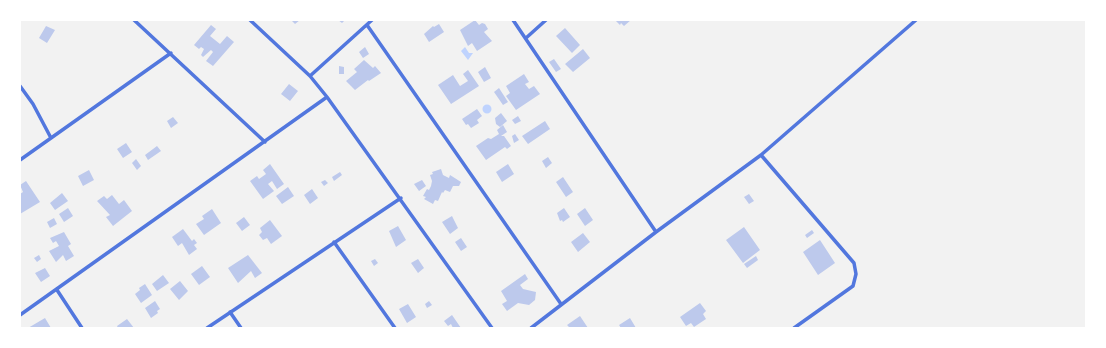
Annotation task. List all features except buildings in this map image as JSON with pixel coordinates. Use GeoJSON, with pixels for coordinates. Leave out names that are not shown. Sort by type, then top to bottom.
{"type":"FeatureCollection","features":[{"type":"Feature","properties":{"kind":"street"},"geometry":{"type":"LineString","coordinates":[[134,20],[265,142]]}},
{"type":"Feature","properties":{"kind":"street"},"geometry":{"type":"LineString","coordinates":[[250,20],[310,76],[327,97],[401,198],[492,328]]}},
{"type":"Feature","properties":{"kind":"street"},"geometry":{"type":"LineString","coordinates":[[310,76],[372,20]]}},
{"type":"Feature","properties":{"kind":"street"},"geometry":{"type":"LineString","coordinates":[[513,20],[656,232]]}},
{"type":"Feature","properties":{"kind":"street"},"geometry":{"type":"LineString","coordinates":[[526,38],[546,20]]}},
{"type":"Feature","properties":{"kind":"street"},"geometry":{"type":"LineString","coordinates":[[531,328],[656,232],[762,155],[916,20]]}},
{"type":"Feature","properties":{"kind":"street"},"geometry":{"type":"LineString","coordinates":[[367,25],[561,304]]}},
{"type":"Feature","properties":{"kind":"street"},"geometry":{"type":"LineString","coordinates":[[20,160],[171,53]]}},
{"type":"Feature","properties":{"kind":"street"},"geometry":{"type":"LineString","coordinates":[[20,86],[33,104],[51,138]]}},
{"type":"Feature","properties":{"kind":"street"},"geometry":{"type":"LineString","coordinates":[[20,308],[22,314],[327,97]]}},
{"type":"Feature","properties":{"kind":"street"},"geometry":{"type":"LineString","coordinates":[[762,155],[851,260],[856,274],[853,286],[794,328]]}},
{"type":"Feature","properties":{"kind":"street"},"geometry":{"type":"LineString","coordinates":[[207,328],[401,198]]}},
{"type":"Feature","properties":{"kind":"street"},"geometry":{"type":"LineString","coordinates":[[334,242],[395,328]]}},
{"type":"Feature","properties":{"kind":"street"},"geometry":{"type":"LineString","coordinates":[[57,290],[82,328]]}},
{"type":"Feature","properties":{"kind":"street"},"geometry":{"type":"LineString","coordinates":[[230,312],[241,328]]}},
{"type":"Feature","properties":{"kind":"water"},"geometry":{"type":"Polygon","coordinates":[[[465,47],[469,53],[473,53],[468,60],[461,51],[465,47]]]}},
{"type":"Feature","properties":{"kind":"water"},"geometry":{"type":"Polygon","coordinates":[[[485,105],[489,105],[491,109],[489,113],[485,113],[483,111],[483,107],[485,105]]]}}]}
